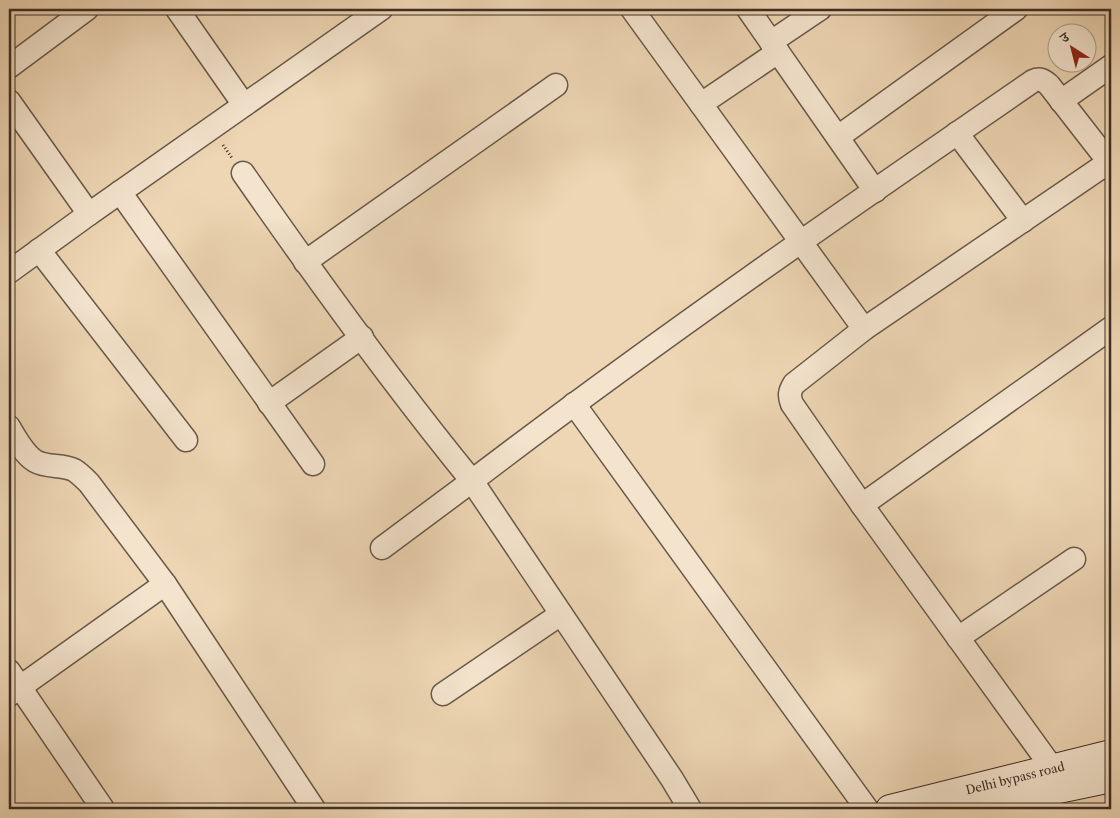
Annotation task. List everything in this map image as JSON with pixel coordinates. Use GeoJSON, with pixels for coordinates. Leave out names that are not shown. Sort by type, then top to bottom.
{"type":"FeatureCollection","features":[{"type":"Feature","properties":{"kind":"main road","name":"Delhi bypass road"},"geometry":{"type":"LineString","coordinates":[[890,809],[1111,754]]}},
{"type":"Feature","properties":{"kind":"main road","name":"Delhi bypass road"},"geometry":{"type":"LineString","coordinates":[[973,809],[1111,778]]}},
{"type":"Feature","properties":{"kind":"street"},"geometry":{"type":"LineString","coordinates":[[9,67],[88,9]]}},
{"type":"Feature","properties":{"kind":"street"},"geometry":{"type":"LineString","coordinates":[[178,9],[244,105]]}},
{"type":"Feature","properties":{"kind":"street"},"geometry":{"type":"LineString","coordinates":[[9,272],[382,9]]}},
{"type":"Feature","properties":{"kind":"street"},"geometry":{"type":"LineString","coordinates":[[632,9],[864,329]]}},
{"type":"Feature","properties":{"kind":"street"},"geometry":{"type":"LineString","coordinates":[[748,9],[875,191]]}},
{"type":"Feature","properties":{"kind":"street"},"geometry":{"type":"LineString","coordinates":[[701,104],[820,9]]}},
{"type":"Feature","properties":{"kind":"street"},"geometry":{"type":"LineString","coordinates":[[838,137],[1016,9]]}},
{"type":"Feature","properties":{"kind":"street"},"geometry":{"type":"LineString","coordinates":[[1061,101],[1111,66]]}},
{"type":"Feature","properties":{"kind":"street"},"geometry":{"type":"LineString","coordinates":[[382,548],[574,404],[801,240],[957,133],[1038,79],[1042,79],[1049,85],[1110,165],[1023,221],[864,329],[794,384],[789,396],[792,404],[862,505],[1053,769]]}},
{"type":"Feature","properties":{"kind":"street"},"geometry":{"type":"LineString","coordinates":[[304,262],[556,85]]}},
{"type":"Feature","properties":{"kind":"street"},"geometry":{"type":"LineString","coordinates":[[9,100],[89,214]]}},
{"type":"Feature","properties":{"kind":"street"},"geometry":{"type":"LineString","coordinates":[[957,133],[1023,221]]}},
{"type":"Feature","properties":{"kind":"street"},"geometry":{"type":"LineString","coordinates":[[243,173],[304,262],[472,481],[672,779],[690,809]]}},
{"type":"Feature","properties":{"kind":"street"},"geometry":{"type":"LineString","coordinates":[[120,192],[313,464]]}},
{"type":"Feature","properties":{"kind":"street"},"geometry":{"type":"LineString","coordinates":[[39,250],[186,440]]}},
{"type":"Feature","properties":{"kind":"street"},"geometry":{"type":"LineString","coordinates":[[862,505],[1111,328]]}},
{"type":"Feature","properties":{"kind":"street"},"geometry":{"type":"LineString","coordinates":[[269,403],[362,337]]}},
{"type":"Feature","properties":{"kind":"street"},"geometry":{"type":"LineString","coordinates":[[574,404],[867,809]]}},
{"type":"Feature","properties":{"kind":"street"},"geometry":{"type":"LineString","coordinates":[[9,428],[28,455],[36,462],[48,466],[73,469],[89,483],[165,584],[314,809]]}},
{"type":"Feature","properties":{"kind":"street"},"geometry":{"type":"LineString","coordinates":[[958,638],[1074,559]]}},
{"type":"Feature","properties":{"kind":"street"},"geometry":{"type":"LineString","coordinates":[[103,809],[13,684],[165,584]]}},
{"type":"Feature","properties":{"kind":"street"},"geometry":{"type":"LineString","coordinates":[[443,694],[561,614]]}},
{"type":"Feature","properties":{"kind":"path"},"geometry":{"type":"LineString","coordinates":[[211,128],[243,173]]}}]}
